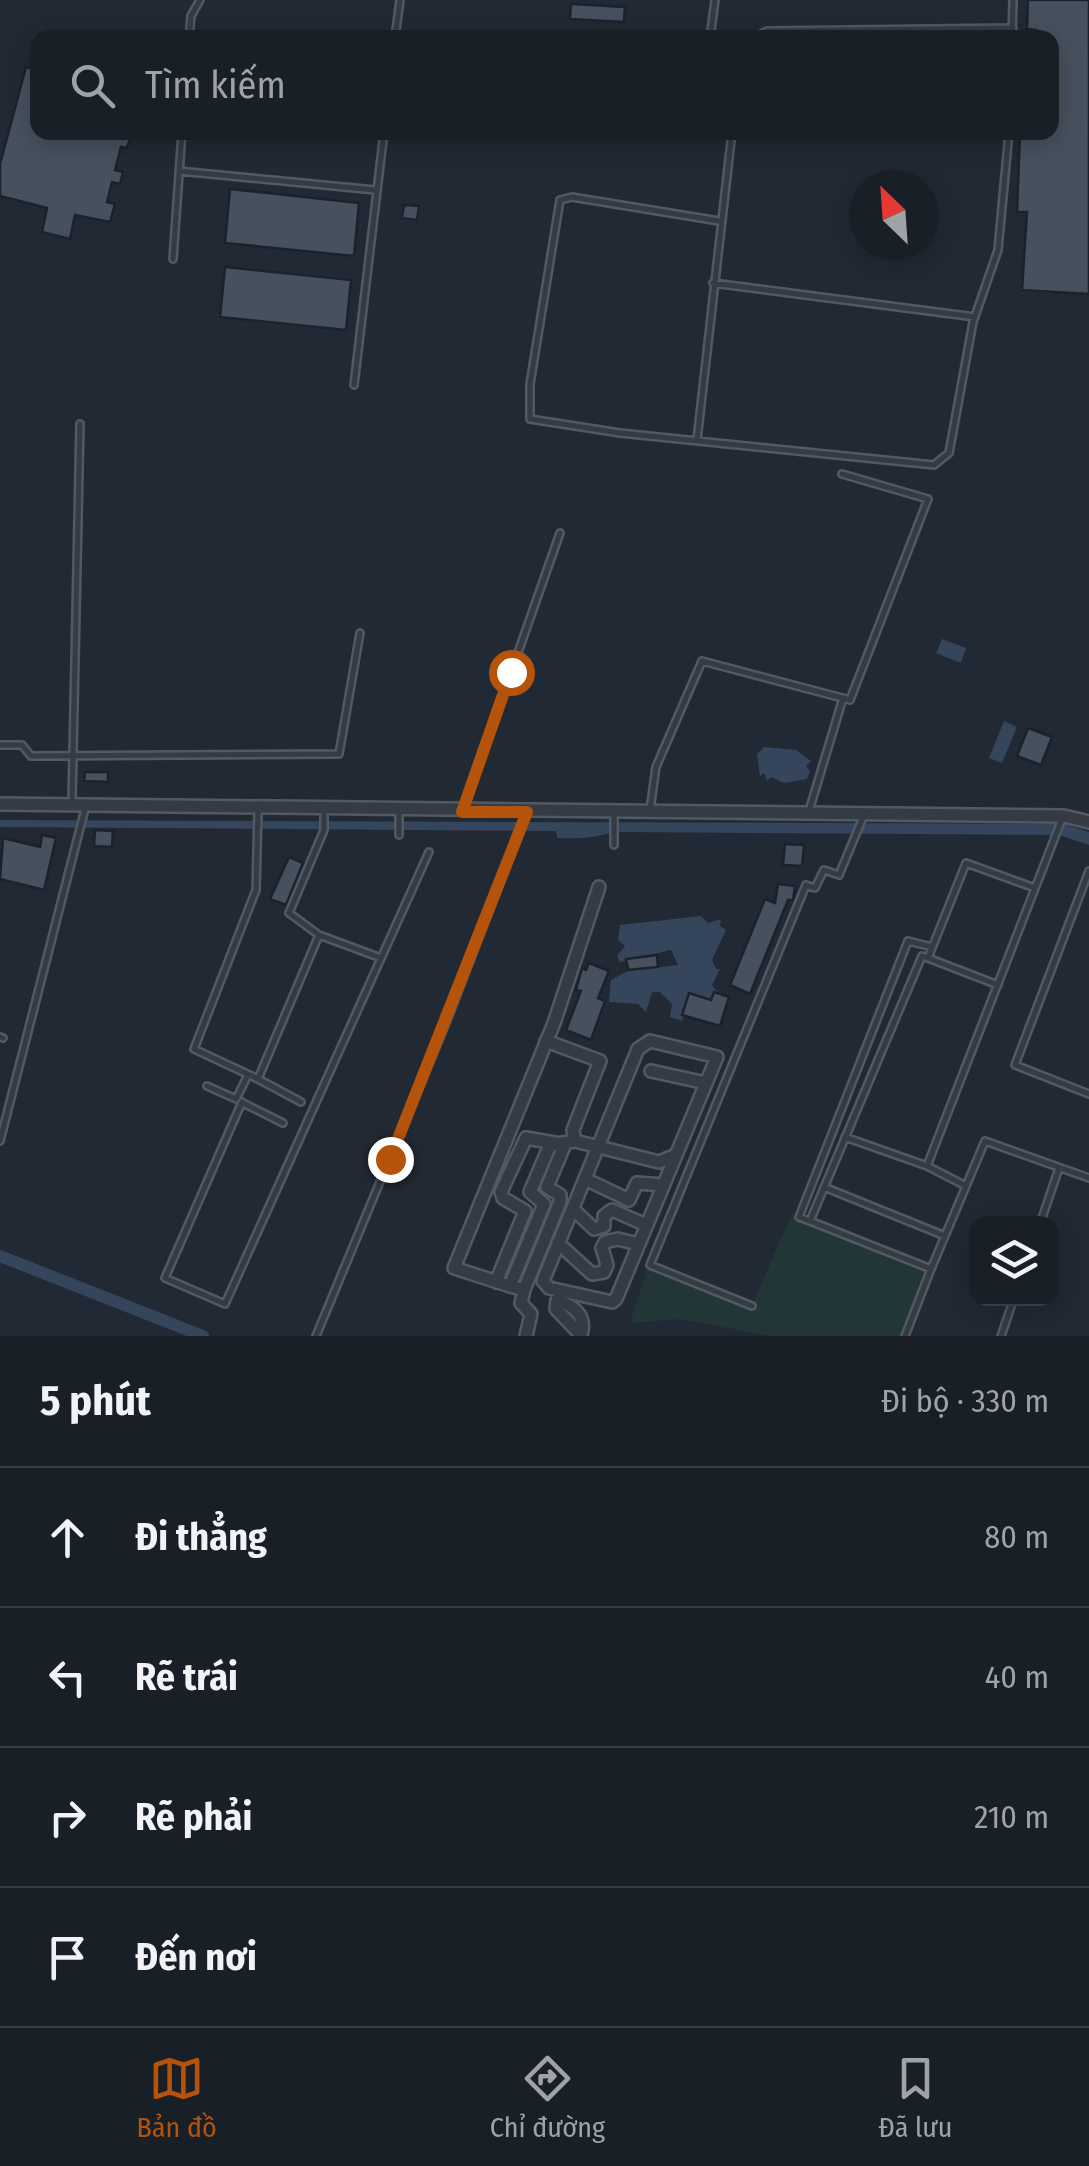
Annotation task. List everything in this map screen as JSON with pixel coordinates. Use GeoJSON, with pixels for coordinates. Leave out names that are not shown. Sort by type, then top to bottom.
{"type":"FeatureCollection","features":[{"type":"Feature","properties":{"kind":"street"},"geometry":{"type":"LineString","coordinates":[[0,804],[86,802],[258,814],[399,816],[462,812],[614,818],[650,814],[808,814],[862,819],[1089,822]]}},
{"type":"Feature","properties":{"kind":"street"},"geometry":{"type":"LineString","coordinates":[[524,1290],[454,1268],[546,1041],[599,887]]}},
{"type":"Feature","properties":{"kind":"street"},"geometry":{"type":"LineString","coordinates":[[526,1336],[530,1314],[521,1302],[524,1290],[561,1198],[547,1188],[600,1061],[546,1041]]}},
{"type":"Feature","properties":{"kind":"street"},"geometry":{"type":"LineString","coordinates":[[645,1042],[717,1057],[706,1083],[612,1302],[544,1285],[638,1049],[645,1042]]}},
{"type":"Feature","properties":{"kind":"street"},"geometry":{"type":"LineString","coordinates":[[651,1070],[706,1083]]}},
{"type":"Feature","properties":{"kind":"street"},"geometry":{"type":"LineString","coordinates":[[496,1282],[525,1211],[503,1198],[501,1192],[526,1138],[599,1148],[659,1162],[676,1155]]}},
{"type":"Feature","properties":{"kind":"street"},"geometry":{"type":"LineString","coordinates":[[510,1286],[544,1204],[530,1192],[546,1151],[565,1142]]}},
{"type":"Feature","properties":{"kind":"street"},"geometry":{"type":"LineString","coordinates":[[659,1162],[664,1181]]}},
{"type":"Feature","properties":{"kind":"street"},"geometry":{"type":"LineString","coordinates":[[586,1179],[630,1200],[637,1183],[664,1181]]}},
{"type":"Feature","properties":{"kind":"street"},"geometry":{"type":"LineString","coordinates":[[573,1209],[594,1229],[604,1226],[604,1216],[612,1210],[646,1225]]}},
{"type":"Feature","properties":{"kind":"street"},"geometry":{"type":"LineString","coordinates":[[558,1244],[592,1274],[604,1272],[607,1264],[602,1248],[606,1242],[618,1239],[638,1244]]}},
{"type":"Feature","properties":{"kind":"lane"},"geometry":{"type":"LineString","coordinates":[[190,30],[191,16],[200,0]]}},
{"type":"Feature","properties":{"kind":"lane"},"geometry":{"type":"LineString","coordinates":[[396,30],[400,0]]}},
{"type":"Feature","properties":{"kind":"lane"},"geometry":{"type":"LineString","coordinates":[[711,30],[715,0]]}},
{"type":"Feature","properties":{"kind":"lane"},"geometry":{"type":"LineString","coordinates":[[849,30],[1012,28],[1012,0]]}},
{"type":"Feature","properties":{"kind":"lane"},"geometry":{"type":"LineString","coordinates":[[172,259],[181,140]]}},
{"type":"Feature","properties":{"kind":"lane"},"geometry":{"type":"LineString","coordinates":[[354,384],[383,140]]}},
{"type":"Feature","properties":{"kind":"lane"},"geometry":{"type":"LineString","coordinates":[[697,440],[718,221],[731,140]]}},
{"type":"Feature","properties":{"kind":"lane"},"geometry":{"type":"LineString","coordinates":[[718,221],[572,197],[560,200],[530,384],[530,419],[697,440],[941,462],[951,444],[975,317],[998,250],[1008,140]]}},
{"type":"Feature","properties":{"kind":"lane"},"geometry":{"type":"LineString","coordinates":[[179,172],[377,190]]}},
{"type":"Feature","properties":{"kind":"lane"},"geometry":{"type":"LineString","coordinates":[[713,282],[975,317]]}},
{"type":"Feature","properties":{"kind":"lane"},"geometry":{"type":"LineString","coordinates":[[72,802],[80,424]]}},
{"type":"Feature","properties":{"kind":"lane"},"geometry":{"type":"LineString","coordinates":[[650,814],[656,766],[702,661],[850,700],[928,499],[842,474]]}},
{"type":"Feature","properties":{"kind":"lane"},"geometry":{"type":"LineString","coordinates":[[462,812],[560,533]]}},
{"type":"Feature","properties":{"kind":"lane"},"geometry":{"type":"LineString","coordinates":[[0,745],[22,745],[30,756],[339,754],[360,633]]}},
{"type":"Feature","properties":{"kind":"lane"},"geometry":{"type":"LineString","coordinates":[[808,814],[842,698]]}},
{"type":"Feature","properties":{"kind":"lane"},"geometry":{"type":"LineString","coordinates":[[0,1141],[86,802]]}},
{"type":"Feature","properties":{"kind":"lane"},"geometry":{"type":"LineString","coordinates":[[258,814],[256,890],[194,1049],[301,1102]]}},
{"type":"Feature","properties":{"kind":"lane"},"geometry":{"type":"LineString","coordinates":[[324,815],[324,830],[289,913],[319,936],[381,958]]}},
{"type":"Feature","properties":{"kind":"lane"},"geometry":{"type":"LineString","coordinates":[[399,816],[400,833]]}},
{"type":"Feature","properties":{"kind":"lane"},"geometry":{"type":"LineString","coordinates":[[316,1336],[448,1018],[524,817]]}},
{"type":"Feature","properties":{"kind":"lane"},"geometry":{"type":"LineString","coordinates":[[614,818],[614,844]]}},
{"type":"Feature","properties":{"kind":"lane"},"geometry":{"type":"LineString","coordinates":[[752,1306],[650,1265],[806,885],[815,888],[824,870],[840,876],[862,819]]}},
{"type":"Feature","properties":{"kind":"lane"},"geometry":{"type":"LineString","coordinates":[[927,1166],[1062,820]]}},
{"type":"Feature","properties":{"kind":"lane"},"geometry":{"type":"LineString","coordinates":[[248,1075],[164,1278],[225,1304],[430,852]]}},
{"type":"Feature","properties":{"kind":"lane"},"geometry":{"type":"LineString","coordinates":[[928,958],[966,864],[1035,888]]}},
{"type":"Feature","properties":{"kind":"lane"},"geometry":{"type":"LineString","coordinates":[[1089,872],[1015,1065],[1089,1094]]}},
{"type":"Feature","properties":{"kind":"lane"},"geometry":{"type":"LineString","coordinates":[[258,1079],[319,936]]}},
{"type":"Feature","properties":{"kind":"lane"},"geometry":{"type":"LineString","coordinates":[[932,947],[908,941],[799,1216],[932,1268]]}},
{"type":"Feature","properties":{"kind":"lane"},"geometry":{"type":"LineString","coordinates":[[810,1221],[922,956],[998,985]]}},
{"type":"Feature","properties":{"kind":"lane"},"geometry":{"type":"LineString","coordinates":[[208,1086],[283,1123]]}},
{"type":"Feature","properties":{"kind":"lane"},"geometry":{"type":"LineString","coordinates":[[845,1137],[927,1166],[966,1186]]}},
{"type":"Feature","properties":{"kind":"lane"},"geometry":{"type":"LineString","coordinates":[[905,1336],[986,1141],[1089,1178]]}},
{"type":"Feature","properties":{"kind":"lane"},"geometry":{"type":"LineString","coordinates":[[1043,1216],[1059,1168]]}},
{"type":"Feature","properties":{"kind":"lane"},"geometry":{"type":"LineString","coordinates":[[824,1187],[945,1236]]}},
{"type":"Feature","properties":{"kind":"lane"},"geometry":{"type":"LineString","coordinates":[[1001,1336],[1011,1306]]}},
{"type":"Feature","properties":{"kind":"shaded area"},"geometry":{"type":"Polygon","coordinates":[[[792,1214],[931,1269],[905,1336],[770,1336],[681,1319],[630,1323],[649,1263],[752,1305],[792,1214]]]}},
{"type":"Feature","properties":{"kind":"water"},"geometry":{"type":"Polygon","coordinates":[[[942,639],[966,648],[961,663],[936,653],[942,639]]]}},
{"type":"Feature","properties":{"kind":"water"},"geometry":{"type":"Polygon","coordinates":[[[1004,721],[1017,727],[1002,763],[989,758],[1004,721]]]}},
{"type":"Feature","properties":{"kind":"water"},"geometry":{"type":"Polygon","coordinates":[[[764,747],[796,750],[811,761],[806,766],[810,771],[807,779],[784,783],[771,777],[767,781],[764,773],[760,776],[757,754],[764,747]]]}},
{"type":"Feature","properties":{"kind":"water"},"geometry":{"type":"Polygon","coordinates":[[[0,820],[1063,824],[1089,832],[1089,845],[1059,835],[614,832],[587,838],[557,838],[556,831],[0,827],[0,820]]]}},
{"type":"Feature","properties":{"kind":"water"},"geometry":{"type":"Polygon","coordinates":[[[701,916],[708,923],[721,919],[720,926],[726,930],[712,960],[720,969],[712,985],[720,995],[711,1000],[689,994],[682,1021],[670,1017],[672,1004],[660,992],[652,992],[646,1012],[638,1004],[609,1002],[611,980],[628,971],[678,965],[671,950],[620,962],[617,956],[625,946],[618,940],[620,925],[701,916]]]}},
{"type":"Feature","properties":{"kind":"building"},"geometry":{"type":"Polygon","coordinates":[[[1028,0],[1089,0],[1089,294],[1022,290],[1027,212],[1017,212],[1020,140],[1059,140],[1059,30],[1027,29],[1028,0]]]}},
{"type":"Feature","properties":{"kind":"building"},"geometry":{"type":"Polygon","coordinates":[[[571,4],[625,7],[624,22],[570,19],[571,4]]]}},
{"type":"Feature","properties":{"kind":"building"},"geometry":{"type":"Polygon","coordinates":[[[26,67],[30,68],[30,140],[130,140],[127,148],[121,147],[115,170],[123,172],[120,184],[112,182],[107,202],[115,204],[110,222],[75,215],[70,239],[42,232],[47,208],[0,196],[0,164],[26,67]]]}},
{"type":"Feature","properties":{"kind":"building"},"geometry":{"type":"Polygon","coordinates":[[[230,189],[359,203],[354,256],[225,243],[230,189]]]}},
{"type":"Feature","properties":{"kind":"building"},"geometry":{"type":"Polygon","coordinates":[[[404,205],[419,206],[417,220],[402,218],[404,205]]]}},
{"type":"Feature","properties":{"kind":"building"},"geometry":{"type":"Polygon","coordinates":[[[225,267],[351,280],[346,330],[220,317],[225,267]]]}},
{"type":"Feature","properties":{"kind":"building"},"geometry":{"type":"Polygon","coordinates":[[[1028,728],[1052,737],[1041,765],[1017,756],[1028,728]]]}},
{"type":"Feature","properties":{"kind":"building"},"geometry":{"type":"Polygon","coordinates":[[[85,772],[108,772],[108,782],[84,781],[85,772]]]}},
{"type":"Feature","properties":{"kind":"building"},"geometry":{"type":"Polygon","coordinates":[[[95,830],[113,831],[112,847],[94,846],[95,830]]]}},
{"type":"Feature","properties":{"kind":"building"},"geometry":{"type":"Polygon","coordinates":[[[42,835],[56,838],[44,890],[0,879],[3,838],[40,847],[42,835]]]}},
{"type":"Feature","properties":{"kind":"building"},"geometry":{"type":"Polygon","coordinates":[[[785,844],[804,845],[802,866],[783,865],[785,844]]]}},
{"type":"Feature","properties":{"kind":"building"},"geometry":{"type":"Polygon","coordinates":[[[289,857],[303,863],[286,905],[270,899],[289,857]]]}},
{"type":"Feature","properties":{"kind":"building"},"geometry":{"type":"Polygon","coordinates":[[[778,884],[795,886],[793,900],[788,900],[750,994],[730,985],[765,899],[775,903],[778,884]]]}},
{"type":"Feature","properties":{"kind":"building"},"geometry":{"type":"Polygon","coordinates":[[[657,955],[658,967],[628,970],[626,959],[657,955]]]}},
{"type":"Feature","properties":{"kind":"building"},"geometry":{"type":"Polygon","coordinates":[[[589,963],[609,971],[598,998],[605,1001],[591,1040],[566,1030],[581,991],[576,990],[582,968],[586,970],[589,963]]]}},
{"type":"Feature","properties":{"kind":"building"},"geometry":{"type":"Polygon","coordinates":[[[714,992],[729,997],[720,1026],[682,1015],[689,993],[711,1000],[714,992]]]}},
{"type":"Feature","properties":{"kind":"waterway"},"geometry":{"type":"LineString","coordinates":[[0,1256],[203,1336]]}},
{"type":"Feature","properties":{"kind":"route"},"geometry":{"type":"LineString","coordinates":[[390,1159],[527,812],[462,812],[511,672]]}}]}
